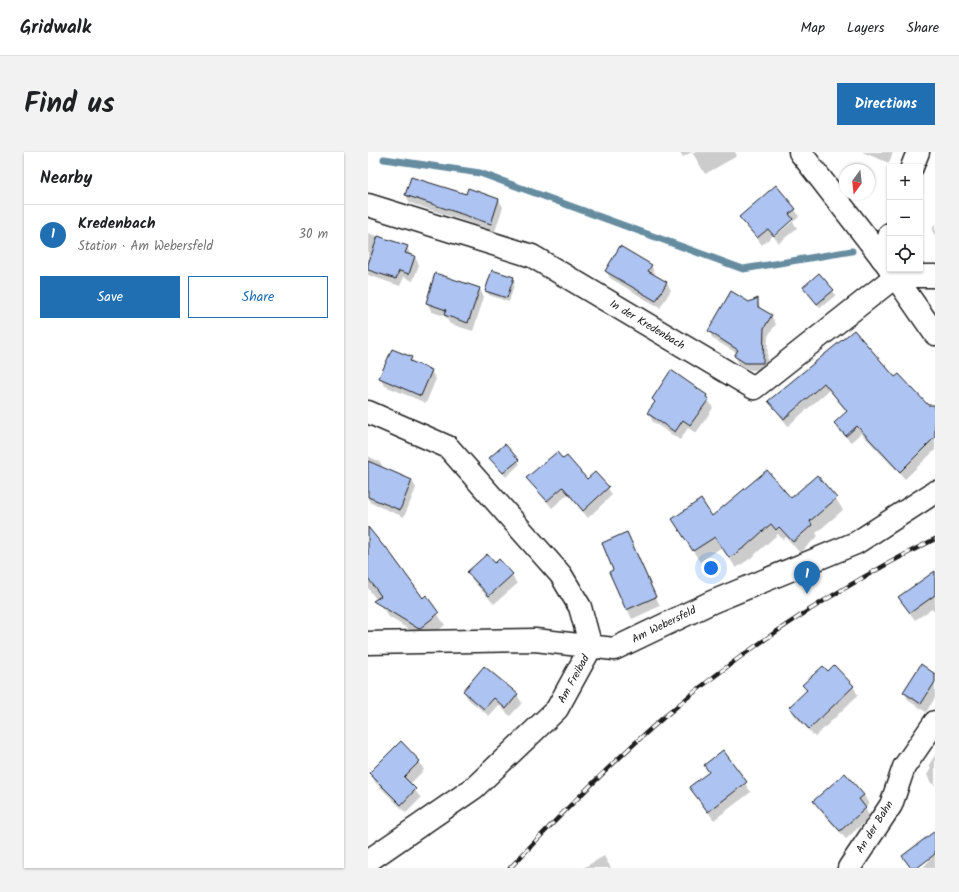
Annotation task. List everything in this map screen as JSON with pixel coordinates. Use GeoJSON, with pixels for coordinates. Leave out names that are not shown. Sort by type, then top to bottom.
{"type":"FeatureCollection","features":[{"type":"Feature","properties":{"kind":"street"},"geometry":{"type":"LineString","coordinates":[[800,152],[887,264]]}},
{"type":"Feature","properties":{"kind":"street"},"geometry":{"type":"LineString","coordinates":[[913,164],[918,152]]}},
{"type":"Feature","properties":{"kind":"street","name":"In der Kredenbach"},"geometry":{"type":"LineString","coordinates":[[368,205],[532,256],[754,388],[887,271]]}},
{"type":"Feature","properties":{"kind":"street"},"geometry":{"type":"LineString","coordinates":[[893,272],[935,334]]}},
{"type":"Feature","properties":{"kind":"street"},"geometry":{"type":"LineString","coordinates":[[912,272],[935,276]]}},
{"type":"Feature","properties":{"kind":"street","name":"Am Freibad"},"geometry":{"type":"LineString","coordinates":[[368,412],[448,446],[561,575],[580,607],[591,647],[557,709],[474,788],[368,861]]}},
{"type":"Feature","properties":{"kind":"street","name":"Am Webersfeld"},"geometry":{"type":"LineString","coordinates":[[368,643],[535,640],[614,649],[712,602],[856,543],[935,492]]}},
{"type":"Feature","properties":{"kind":"street","name":"An der Bahn"},"geometry":{"type":"LineString","coordinates":[[849,868],[891,805],[904,766],[935,722]]}},
{"type":"Feature","properties":{"kind":"building"},"geometry":{"type":"Polygon","coordinates":[[[411,177],[466,194],[468,188],[499,199],[491,224],[405,195],[411,177]]]}},
{"type":"Feature","properties":{"kind":"building"},"geometry":{"type":"Polygon","coordinates":[[[776,185],[796,209],[789,214],[793,219],[774,236],[768,229],[757,238],[739,217],[776,185]]]}},
{"type":"Feature","properties":{"kind":"building"},"geometry":{"type":"Polygon","coordinates":[[[378,236],[408,246],[405,253],[415,256],[409,274],[399,271],[396,279],[368,270],[368,264],[378,236]]]}},
{"type":"Feature","properties":{"kind":"building"},"geometry":{"type":"Polygon","coordinates":[[[620,246],[652,265],[648,271],[667,282],[656,301],[605,271],[620,246]]]}},
{"type":"Feature","properties":{"kind":"building"},"geometry":{"type":"Polygon","coordinates":[[[492,270],[514,277],[507,298],[485,291],[492,270]]]}},
{"type":"Feature","properties":{"kind":"building"},"geometry":{"type":"Polygon","coordinates":[[[435,273],[480,288],[468,323],[444,315],[446,310],[426,303],[435,273]]]}},
{"type":"Feature","properties":{"kind":"building"},"geometry":{"type":"Polygon","coordinates":[[[819,273],[834,290],[817,304],[803,287],[819,273]]]}},
{"type":"Feature","properties":{"kind":"building"},"geometry":{"type":"Polygon","coordinates":[[[731,291],[749,302],[758,298],[758,307],[772,315],[764,328],[763,363],[745,363],[734,356],[738,350],[708,331],[731,291]]]}},
{"type":"Feature","properties":{"kind":"building"},"geometry":{"type":"Polygon","coordinates":[[[854,330],[895,377],[899,374],[928,405],[935,405],[935,437],[900,472],[857,426],[846,436],[834,423],[847,411],[824,383],[784,419],[768,401],[854,330]]]}},
{"type":"Feature","properties":{"kind":"building"},"geometry":{"type":"Polygon","coordinates":[[[392,349],[412,357],[410,361],[432,370],[421,396],[379,378],[392,349]]]}},
{"type":"Feature","properties":{"kind":"building"},"geometry":{"type":"Polygon","coordinates":[[[671,370],[707,395],[706,397],[709,399],[690,425],[683,420],[675,432],[647,413],[655,402],[652,399],[671,370]]]}},
{"type":"Feature","properties":{"kind":"building"},"geometry":{"type":"Polygon","coordinates":[[[505,444],[519,460],[503,473],[489,458],[505,444]]]}},
{"type":"Feature","properties":{"kind":"building"},"geometry":{"type":"Polygon","coordinates":[[[557,452],[563,459],[567,456],[587,479],[595,472],[609,487],[583,511],[563,487],[547,501],[526,478],[557,452]]]}},
{"type":"Feature","properties":{"kind":"building"},"geometry":{"type":"Polygon","coordinates":[[[368,461],[412,480],[400,510],[368,497],[368,461]]]}},
{"type":"Feature","properties":{"kind":"building"},"geometry":{"type":"Polygon","coordinates":[[[767,470],[791,498],[817,475],[837,498],[810,521],[812,525],[793,542],[779,527],[776,530],[771,524],[745,547],[729,558],[715,537],[693,551],[672,519],[701,499],[712,516],[767,470]]]}},
{"type":"Feature","properties":{"kind":"building"},"geometry":{"type":"Polygon","coordinates":[[[368,527],[385,548],[386,547],[423,598],[426,595],[439,613],[419,629],[373,601],[381,596],[368,578],[368,527]]]}},
{"type":"Feature","properties":{"kind":"building"},"geometry":{"type":"Polygon","coordinates":[[[627,532],[656,597],[626,610],[609,572],[613,570],[602,543],[627,532]]]}},
{"type":"Feature","properties":{"kind":"building"},"geometry":{"type":"Polygon","coordinates":[[[487,554],[495,563],[499,559],[513,574],[489,596],[467,572],[487,554]]]}},
{"type":"Feature","properties":{"kind":"building"},"geometry":{"type":"Polygon","coordinates":[[[935,571],[935,595],[910,613],[898,597],[935,571]]]}},
{"type":"Feature","properties":{"kind":"building"},"geometry":{"type":"Polygon","coordinates":[[[921,664],[935,674],[935,682],[921,704],[903,692],[921,664]]]}},
{"type":"Feature","properties":{"kind":"building"},"geometry":{"type":"Polygon","coordinates":[[[834,665],[854,686],[809,729],[789,707],[807,690],[802,685],[823,666],[828,671],[834,665]]]}},
{"type":"Feature","properties":{"kind":"building"},"geometry":{"type":"Polygon","coordinates":[[[484,666],[518,694],[506,709],[494,698],[484,709],[463,691],[484,666]]]}},
{"type":"Feature","properties":{"kind":"building"},"geometry":{"type":"Polygon","coordinates":[[[401,741],[420,761],[404,777],[416,789],[401,805],[369,773],[401,741]]]}},
{"type":"Feature","properties":{"kind":"building"},"geometry":{"type":"Polygon","coordinates":[[[723,750],[747,782],[708,812],[689,787],[709,772],[704,765],[723,750]]]}},
{"type":"Feature","properties":{"kind":"building"},"geometry":{"type":"Polygon","coordinates":[[[845,773],[864,795],[859,799],[866,808],[840,831],[813,801],[845,773]]]}},
{"type":"Feature","properties":{"kind":"building"},"geometry":{"type":"Polygon","coordinates":[[[935,831],[935,854],[917,868],[911,868],[902,856],[935,831]]]}},
{"type":"Feature","properties":{"kind":"waterway"},"geometry":{"type":"LineString","coordinates":[[384,159],[480,173],[743,269],[852,251]]}},
{"type":"Feature","properties":{"kind":"railway"},"geometry":{"type":"LineString","coordinates":[[510,868],[604,772],[694,692],[793,620],[863,578],[935,539]]}},
{"type":"Feature","properties":{"kind":"place","name":"Kredenbach"},"geometry":{"type":"Point","coordinates":[807,594]}}]}
